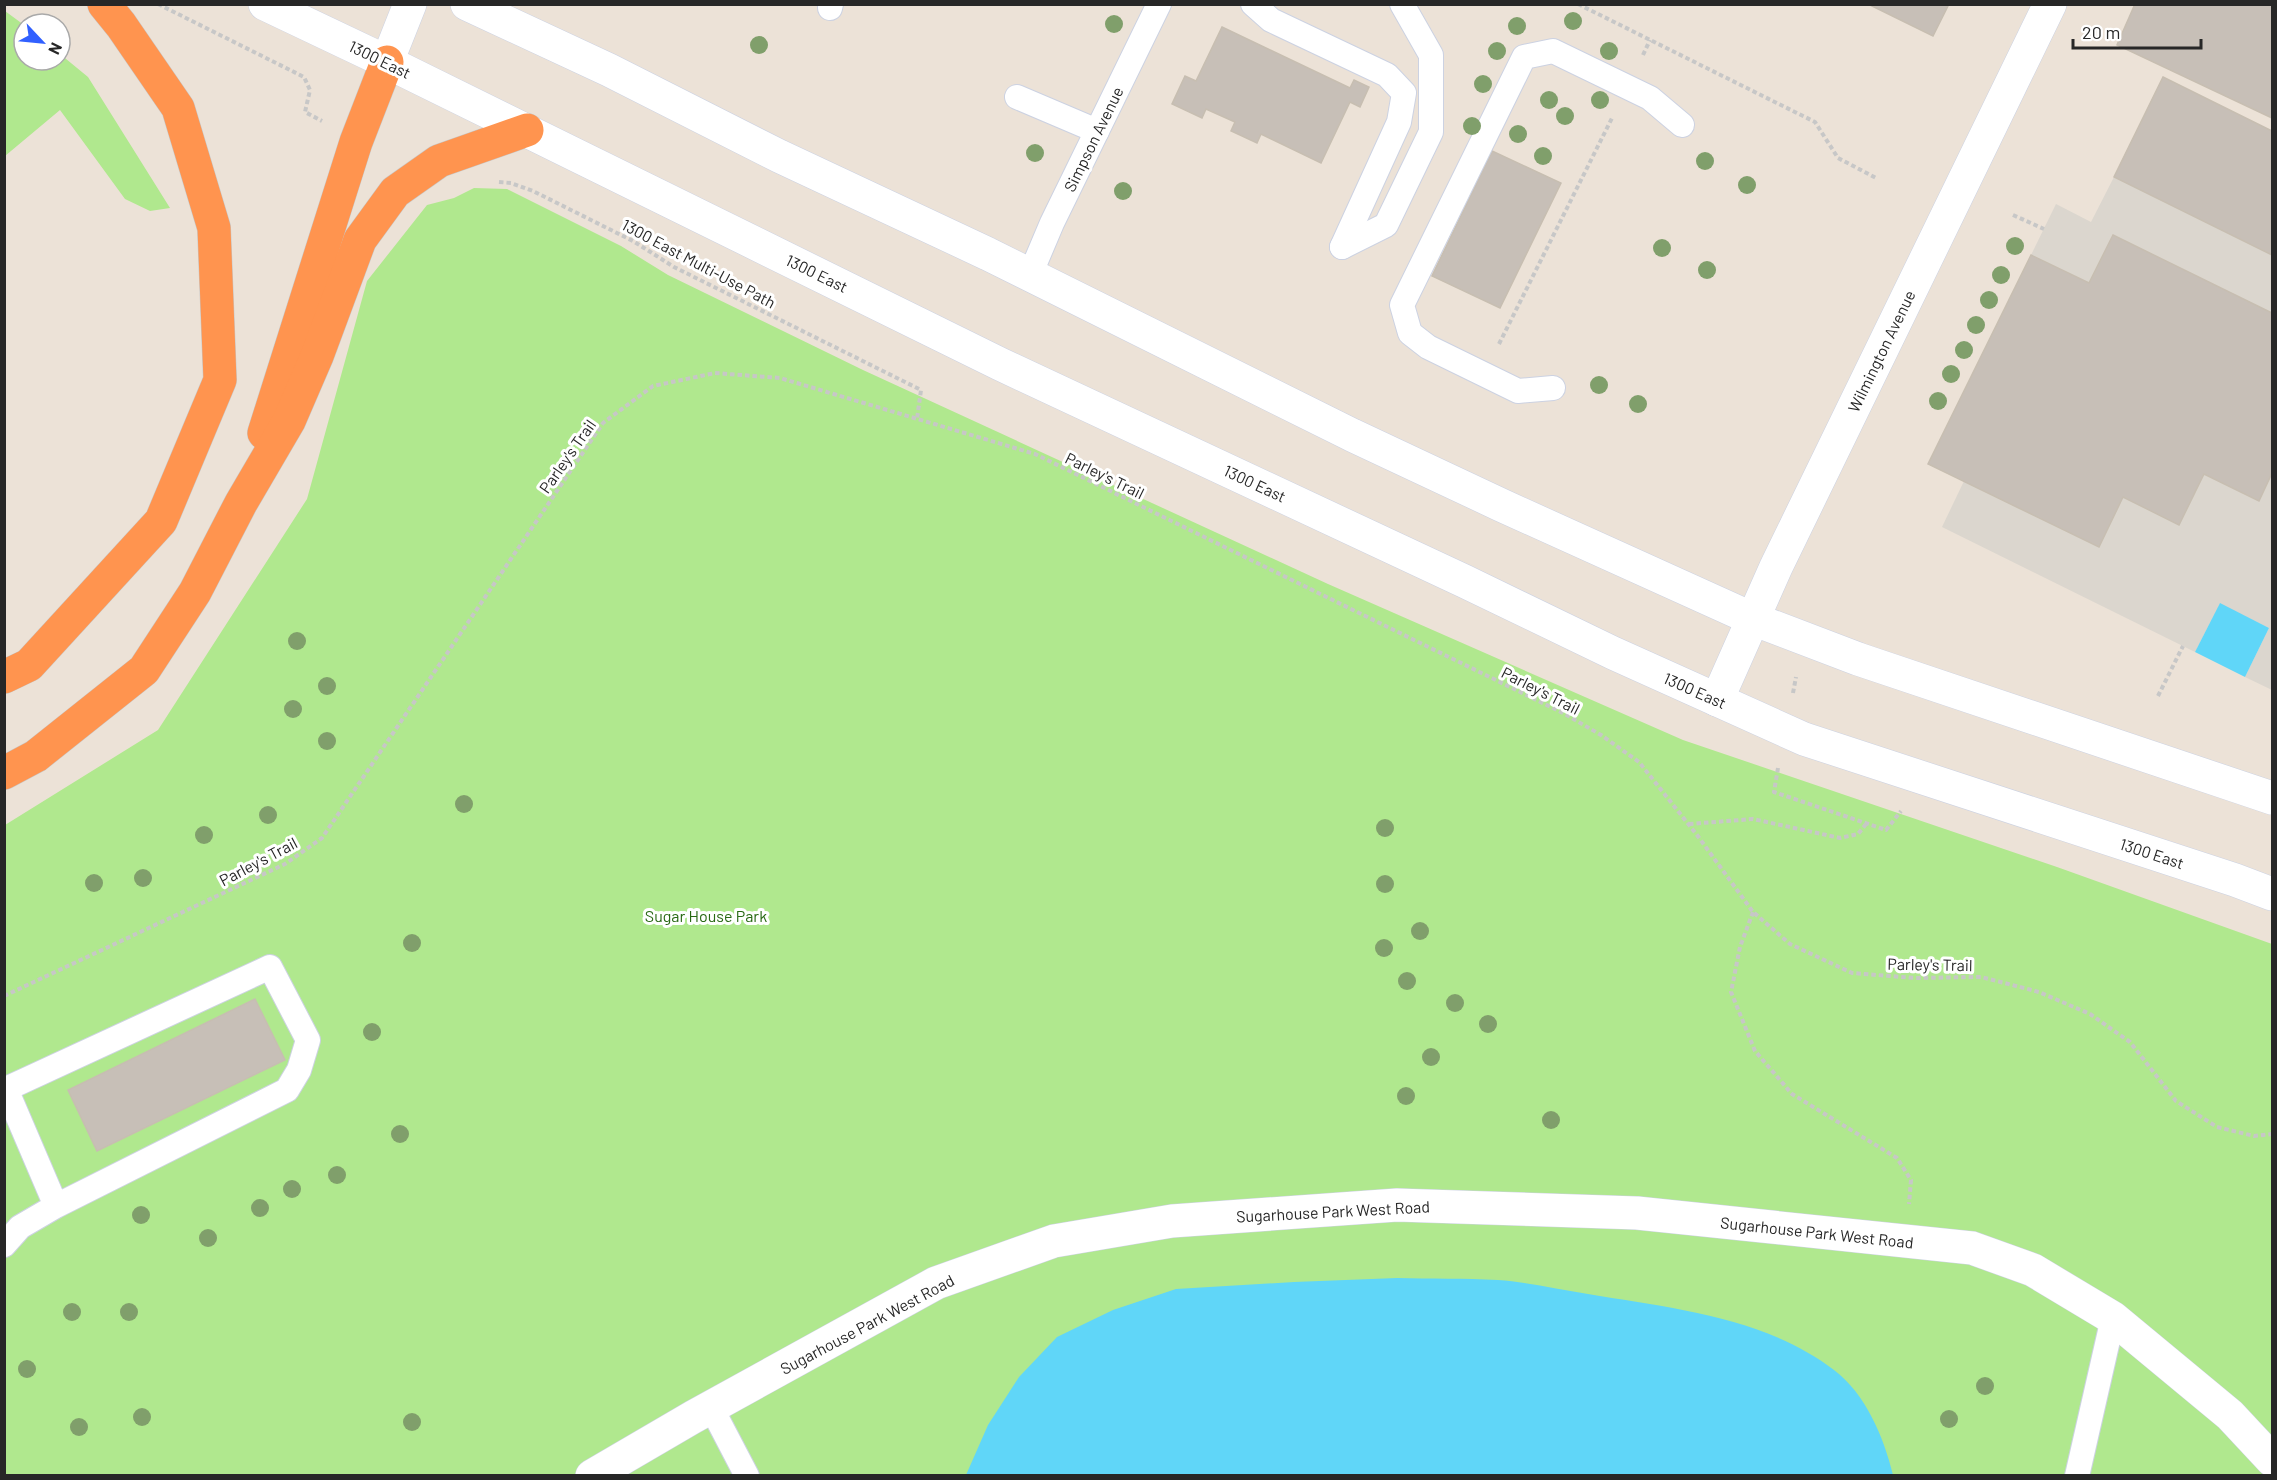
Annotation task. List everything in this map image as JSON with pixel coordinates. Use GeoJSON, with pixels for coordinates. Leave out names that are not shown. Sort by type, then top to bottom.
{"type":"FeatureCollection","features":[{"type":"Feature","properties":{"kind":"highway"},"geometry":{"type":"LineString","coordinates":[[4,677],[29,665],[161,521],[220,380],[214,228],[178,108],[104,4]]}},
{"type":"Feature","properties":{"kind":"highway"},"geometry":{"type":"LineString","coordinates":[[241,503],[357,142],[387,62]]}},
{"type":"Feature","properties":{"kind":"highway"},"geometry":{"type":"LineString","coordinates":[[4,773],[36,756],[144,670],[195,592],[241,503],[289,421],[317,356],[360,240],[395,192],[439,161],[526,130]]}},
{"type":"Feature","properties":{"kind":"main road","name":"1300 East"},"geometry":{"type":"LineString","coordinates":[[265,4],[1000,364],[1464,581],[1612,653],[1804,739],[2031,812],[2272,894]]}},
{"type":"Feature","properties":{"kind":"main road"},"geometry":{"type":"LineString","coordinates":[[387,62],[410,4]]}},
{"type":"Feature","properties":{"kind":"main road"},"geometry":{"type":"LineString","coordinates":[[467,4],[609,70],[779,156],[1030,275],[1362,440],[1753,619],[1858,659],[2270,792]]}},
{"type":"Feature","properties":{"kind":"main road","name":"Wilmington Avenue"},"geometry":{"type":"LineString","coordinates":[[1717,700],[1784,548],[2050,4]]}},
{"type":"Feature","properties":{"kind":"main road","name":"Sugarhouse Park West Road"},"geometry":{"type":"LineString","coordinates":[[592,1476],[711,1407],[936,1283],[1054,1241],[1172,1221],[1397,1204],[1637,1213],[1972,1248],[2033,1270],[2113,1318],[2230,1415],[2272,1460]]}},
{"type":"Feature","properties":{"kind":"lane","name":"Simpson Avenue"},"geometry":{"type":"LineString","coordinates":[[1030,275],[1052,223],[1159,4]]}},
{"type":"Feature","properties":{"kind":"lane"},"geometry":{"type":"LineString","coordinates":[[1253,4],[1270,20],[1387,75],[1404,93],[1399,122],[1342,247],[1386,225],[1431,132],[1431,55],[1402,4]]}},
{"type":"Feature","properties":{"kind":"lane"},"geometry":{"type":"LineString","coordinates":[[1553,388],[1518,391],[1428,347],[1410,333],[1402,305],[1524,57],[1553,51],[1650,98],[1682,125]]}},
{"type":"Feature","properties":{"kind":"lane"},"geometry":{"type":"LineString","coordinates":[[1017,97],[1097,131]]}},
{"type":"Feature","properties":{"kind":"lane"},"geometry":{"type":"LineString","coordinates":[[4,1245],[20,1227],[56,1206],[286,1090],[299,1070],[308,1040],[270,967],[6,1089],[56,1206]]}},
{"type":"Feature","properties":{"kind":"lane"},"geometry":{"type":"LineString","coordinates":[[2077,1476],[2113,1318]]}},
{"type":"Feature","properties":{"kind":"lane"},"geometry":{"type":"LineString","coordinates":[[711,1407],[747,1476]]}},
{"type":"Feature","properties":{"kind":"path"},"geometry":{"type":"LineString","coordinates":[[158,4],[304,77],[310,90],[305,112],[311,115]]}},
{"type":"Feature","properties":{"kind":"path"},"geometry":{"type":"LineString","coordinates":[[1578,4],[1815,122],[1838,158],[1876,178]]}},
{"type":"Feature","properties":{"kind":"path"},"geometry":{"type":"LineString","coordinates":[[1497,347],[1617,109]]}},
{"type":"Feature","properties":{"kind":"path","name":"1300 East Multi-Use Path"},"geometry":{"type":"LineString","coordinates":[[492,181],[511,183],[533,191],[633,241],[674,267],[921,390],[917,418]]}},
{"type":"Feature","properties":{"kind":"path"},"geometry":{"type":"LineString","coordinates":[[2013,215],[2044,229]]}},
{"type":"Feature","properties":{"kind":"path","name":"Parley's Trail"},"geometry":{"type":"LineString","coordinates":[[4,996],[285,864],[322,838],[603,423],[653,386],[715,373],[780,378],[1035,454],[1563,713],[1601,735],[1639,762],[1753,912],[1790,944],[1852,973],[1915,978],[1981,977],[2049,996],[2090,1014],[2130,1042],[2176,1101],[2217,1127],[2254,1136],[2272,1134]]}},
{"type":"Feature","properties":{"kind":"path"},"geometry":{"type":"LineString","coordinates":[[2158,696],[2183,645]]}},
{"type":"Feature","properties":{"kind":"path"},"geometry":{"type":"LineString","coordinates":[[1776,776],[1774,792],[1886,830]]}},
{"type":"Feature","properties":{"kind":"path"},"geometry":{"type":"LineString","coordinates":[[1688,824],[1753,819],[1840,838],[1858,834],[1867,823]]}},
{"type":"Feature","properties":{"kind":"path"},"geometry":{"type":"LineString","coordinates":[[1753,912],[1740,947],[1731,992],[1755,1051],[1792,1094],[1897,1158],[1911,1179]]}},
{"type":"Feature","properties":{"kind":"green space"},"geometry":{"type":"Polygon","coordinates":[[[5,11],[12,16],[12,72],[72,72],[72,64],[88,77],[170,208],[150,211],[125,199],[60,110],[5,156],[5,11]]]}},
{"type":"Feature","properties":{"kind":"green space","name":"Sugar House Park"},"geometry":{"type":"Polygon","coordinates":[[[474,188],[507,189],[621,246],[668,275],[863,370],[1328,584],[1683,740],[2057,867],[2272,944],[2272,1475],[5,1476],[5,825],[158,730],[307,499],[367,281],[427,205],[454,198],[474,188]]]}},
{"type":"Feature","properties":{"kind":"shaded area"},"geometry":{"type":"Polygon","coordinates":[[[2114,177],[2272,255],[2272,313],[2113,235],[2089,283],[2031,255],[2056,204],[2091,222],[2114,177]]]}},
{"type":"Feature","properties":{"kind":"shaded area"},"geometry":{"type":"Polygon","coordinates":[[[2272,473],[2272,690],[2245,677],[2269,628],[2220,604],[2195,652],[1942,527],[1964,481],[2099,547],[2123,497],[2179,525],[2204,474],[2259,501],[2272,473]]]}},
{"type":"Feature","properties":{"kind":"water"},"geometry":{"type":"Polygon","coordinates":[[[2220,603],[2269,628],[2245,677],[2195,652],[2220,603]]]}},
{"type":"Feature","properties":{"kind":"water"},"geometry":{"type":"Polygon","coordinates":[[[1397,1278],[1485,1279],[1531,1284],[1684,1310],[1748,1326],[1807,1352],[1845,1380],[1872,1418],[1893,1475],[966,1475],[988,1425],[1019,1377],[1057,1337],[1113,1310],[1176,1289],[1397,1278]]]}},
{"type":"Feature","properties":{"kind":"building"},"geometry":{"type":"Polygon","coordinates":[[[1868,4],[1949,4],[1933,36],[1868,4]]]}},
{"type":"Feature","properties":{"kind":"building"},"geometry":{"type":"Polygon","coordinates":[[[2135,4],[2272,4],[2272,118],[2117,45],[2135,4]]]}},
{"type":"Feature","properties":{"kind":"building"},"geometry":{"type":"Polygon","coordinates":[[[1222,27],[1350,88],[1354,80],[1369,87],[1360,107],[1350,102],[1321,163],[1261,134],[1257,143],[1231,131],[1235,122],[1206,109],[1202,118],[1172,104],[1185,76],[1196,81],[1222,27]]]}},
{"type":"Feature","properties":{"kind":"building"},"geometry":{"type":"Polygon","coordinates":[[[2163,77],[2272,131],[2272,255],[2114,177],[2163,77]]]}},
{"type":"Feature","properties":{"kind":"building"},"geometry":{"type":"Polygon","coordinates":[[[1492,151],[1561,183],[1500,308],[1432,276],[1492,151]]]}},
{"type":"Feature","properties":{"kind":"building"},"geometry":{"type":"Polygon","coordinates":[[[2113,235],[2272,313],[2272,473],[2259,501],[2204,474],[2179,525],[2123,497],[2099,547],[1928,464],[2031,255],[2089,283],[2113,235]]]}},
{"type":"Feature","properties":{"kind":"building"},"geometry":{"type":"Polygon","coordinates":[[[255,999],[285,1060],[97,1151],[68,1090],[255,999]]]}}]}
